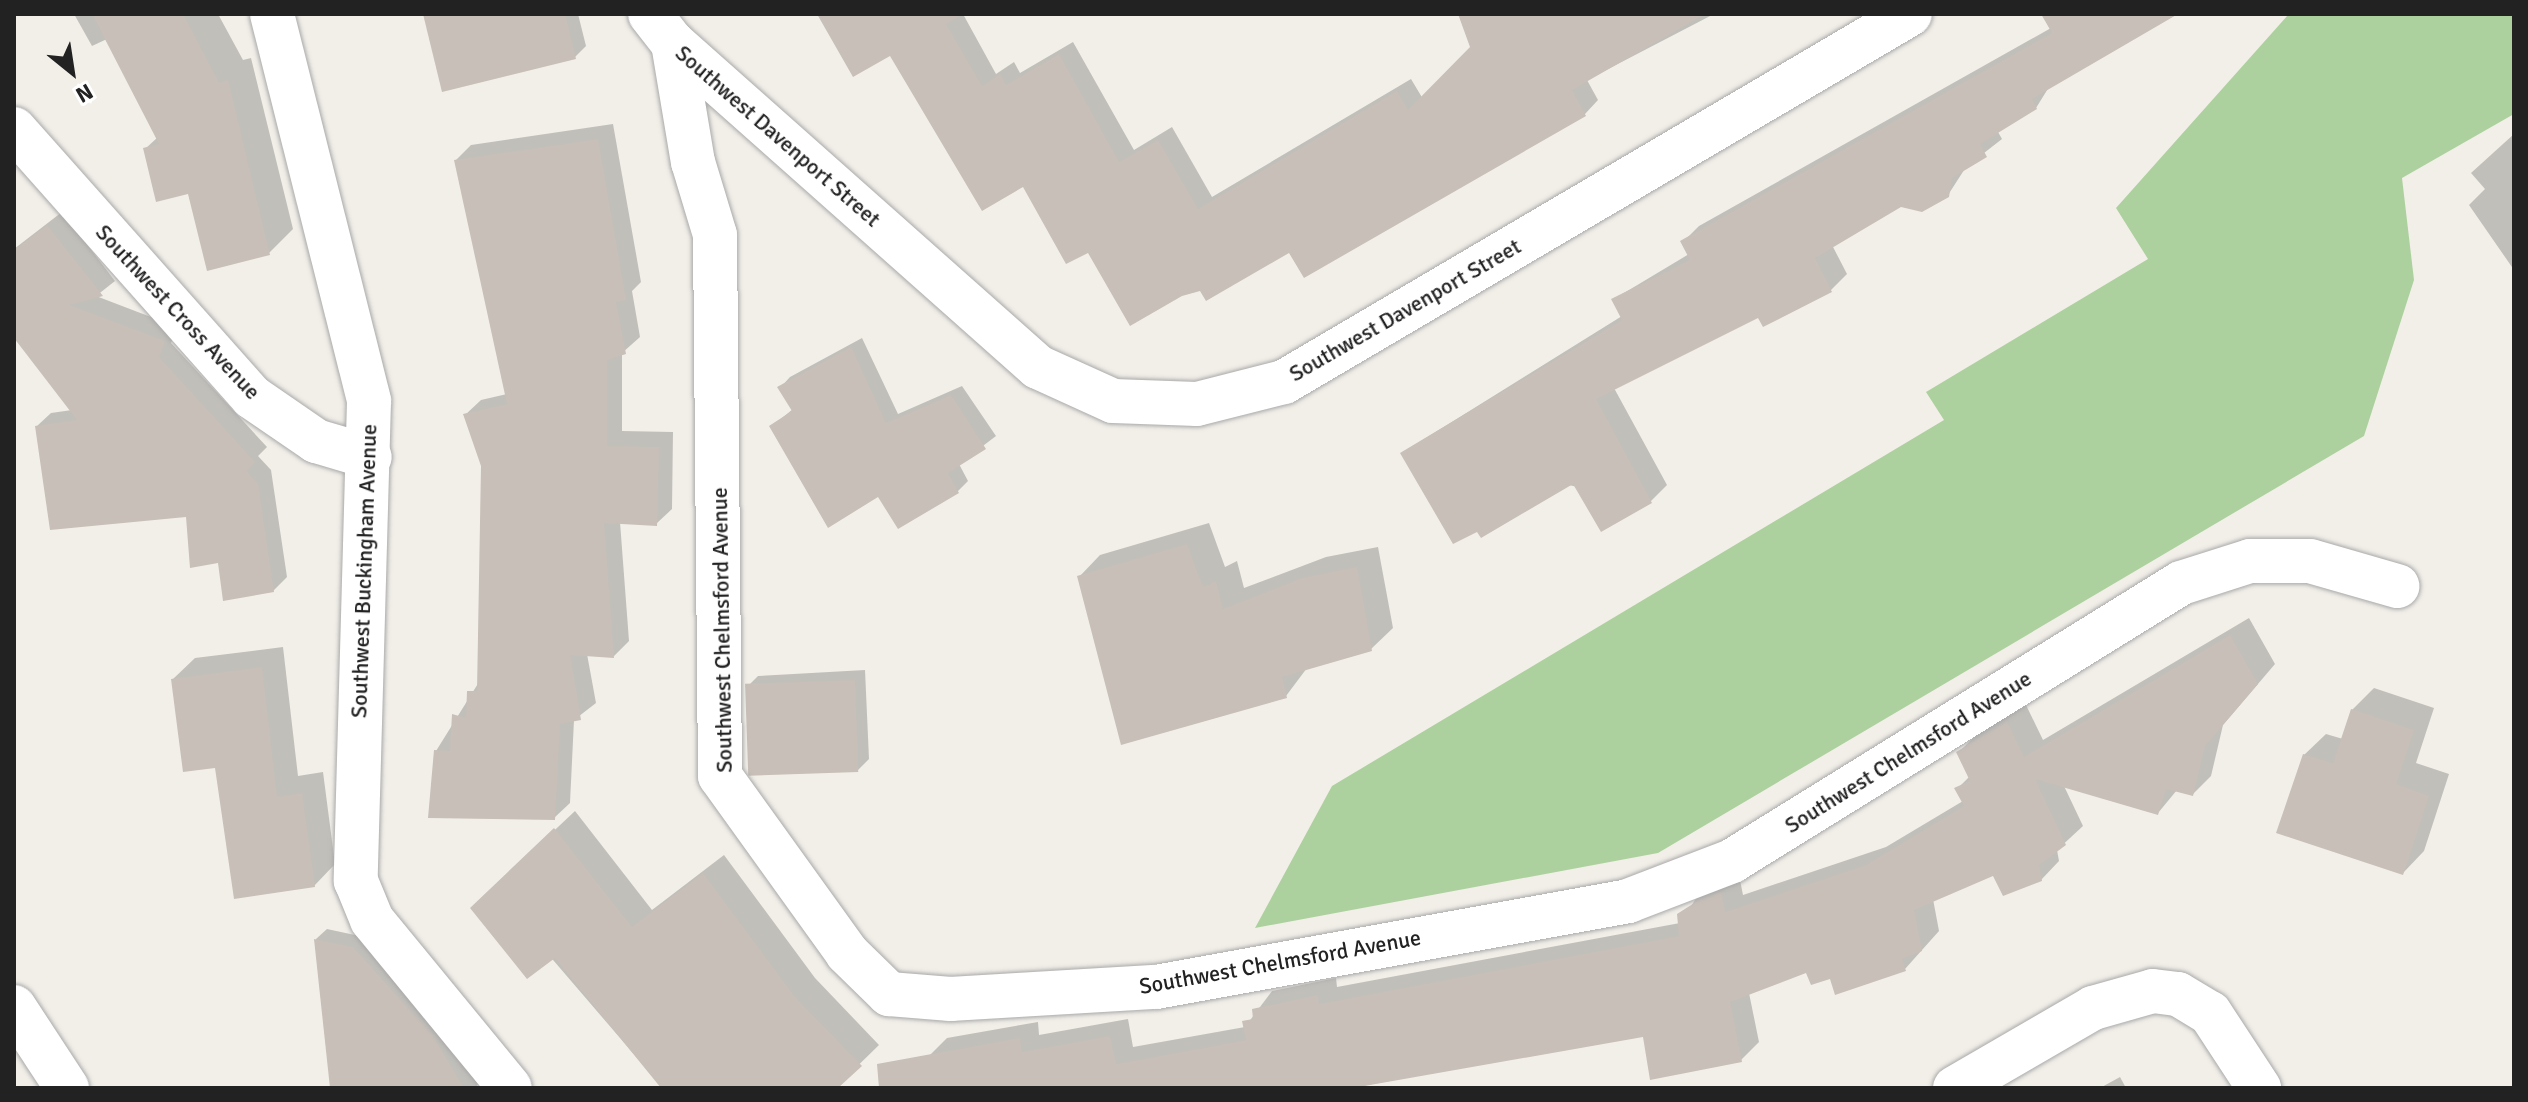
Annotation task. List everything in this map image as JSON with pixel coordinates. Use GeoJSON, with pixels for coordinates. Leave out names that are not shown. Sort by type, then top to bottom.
{"type":"FeatureCollection","features":[{"type":"Feature","properties":{"kind":"street","name":"Southwest Buckingham Avenue"},"geometry":{"type":"LineString","coordinates":[[272,14],[369,401],[370,457],[356,881],[372,920],[510,1088]]}},
{"type":"Feature","properties":{"kind":"street","name":"Southwest Davenport Street"},"geometry":{"type":"LineString","coordinates":[[661,29],[1038,367],[1113,401],[1197,404],[1284,382],[1910,14]]}},
{"type":"Feature","properties":{"kind":"street","name":"Southwest Chelmsford Avenue"},"geometry":{"type":"LineString","coordinates":[[661,29],[693,162],[715,235],[720,776],[790,879],[889,994],[951,999],[1156,987],[1628,901],[1686,885],[1732,861],[2181,583],[2250,561],[2310,561],[2397,586]]}},
{"type":"Feature","properties":{"kind":"street","name":"Southwest Cross Avenue"},"geometry":{"type":"LineString","coordinates":[[14,129],[252,397],[316,441],[370,457]]}},
{"type":"Feature","properties":{"kind":"street"},"geometry":{"type":"LineString","coordinates":[[1955,1088],[2125,994],[2178,994],[2227,1032],[2259,1088]]}},
{"type":"Feature","properties":{"kind":"street"},"geometry":{"type":"LineString","coordinates":[[14,1007],[67,1088]]}},
{"type":"Feature","properties":{"kind":"green space"},"geometry":{"type":"Polygon","coordinates":[[[2289,14],[2514,14],[2514,114],[2402,178],[2414,280],[2364,436],[1658,853],[1255,928],[1332,786],[1944,420],[1926,392],[2148,259],[2116,208],[2289,14]]]}},
{"type":"Feature","properties":{"kind":"building"},"geometry":{"type":"Polygon","coordinates":[[[92,14],[183,14],[219,83],[228,80],[270,255],[207,271],[188,194],[156,202],[143,148],[159,144],[92,14]]]}},
{"type":"Feature","properties":{"kind":"building"},"geometry":{"type":"Polygon","coordinates":[[[423,14],[565,14],[576,59],[442,92],[423,14]]]}},
{"type":"Feature","properties":{"kind":"building"},"geometry":{"type":"Polygon","coordinates":[[[817,14],[963,14],[946,24],[982,86],[1000,74],[1006,85],[1059,54],[1119,162],[1158,140],[1198,209],[1397,91],[1408,110],[1470,47],[1458,14],[1705,14],[1572,90],[1586,116],[1304,278],[1289,253],[1206,301],[1200,291],[1182,296],[1130,326],[1088,253],[1066,264],[1023,187],[982,211],[890,56],[853,77],[817,14]]]}},
{"type":"Feature","properties":{"kind":"building"},"geometry":{"type":"Polygon","coordinates":[[[2041,14],[2178,14],[2032,99],[2037,109],[1980,144],[1987,157],[1952,178],[1949,197],[1922,212],[1901,207],[1815,258],[1832,292],[1763,327],[1758,318],[1596,399],[1652,503],[1601,532],[1573,484],[1481,538],[1477,532],[1453,544],[1400,453],[1622,320],[1611,299],[1690,260],[1680,241],[2052,33],[2041,14]]]}},
{"type":"Feature","properties":{"kind":"building"},"geometry":{"type":"Polygon","coordinates":[[[598,139],[626,300],[616,302],[626,354],[607,360],[607,446],[659,447],[657,526],[604,523],[614,658],[570,655],[581,720],[560,724],[555,820],[428,818],[434,750],[450,751],[452,714],[466,718],[467,691],[477,691],[481,466],[463,414],[507,404],[454,160],[598,139]]]}},
{"type":"Feature","properties":{"kind":"building"},"geometry":{"type":"Polygon","coordinates":[[[47,225],[103,296],[69,305],[165,341],[159,357],[255,462],[246,471],[258,484],[274,592],[223,601],[218,563],[190,568],[186,517],[50,530],[35,426],[77,420],[14,338],[14,250],[47,225]]]}},
{"type":"Feature","properties":{"kind":"building"},"geometry":{"type":"Polygon","coordinates":[[[851,347],[886,423],[951,395],[986,449],[948,473],[959,493],[898,529],[878,497],[828,528],[769,426],[792,411],[777,387],[851,347]]]}},
{"type":"Feature","properties":{"kind":"building"},"geometry":{"type":"Polygon","coordinates":[[[1187,544],[1203,587],[1216,581],[1223,609],[1302,578],[1357,567],[1372,651],[1282,677],[1287,698],[1121,745],[1077,576],[1187,544]]]}},
{"type":"Feature","properties":{"kind":"building"},"geometry":{"type":"Polygon","coordinates":[[[2230,635],[2258,684],[2205,746],[2193,796],[2166,789],[2158,815],[2035,779],[2066,845],[2039,865],[2042,881],[2003,896],[1993,876],[1914,910],[1922,951],[1902,959],[1906,971],[1835,995],[1830,979],[1811,985],[1806,973],[1730,1002],[1742,1062],[1650,1080],[1643,1037],[1353,1088],[879,1088],[877,1064],[1020,1038],[1022,1052],[1110,1036],[1116,1064],[1246,1040],[1242,1021],[1253,1019],[1252,1009],[1318,995],[1319,1004],[1679,936],[1677,914],[1699,900],[1721,892],[1725,912],[1866,865],[1964,806],[1954,788],[1970,781],[1956,752],[2007,722],[2024,757],[2230,635]]]}},
{"type":"Feature","properties":{"kind":"building"},"geometry":{"type":"Polygon","coordinates":[[[262,667],[277,797],[302,793],[315,887],[234,899],[215,768],[183,772],[171,679],[262,667]]]}},
{"type":"Feature","properties":{"kind":"building"},"geometry":{"type":"Polygon","coordinates":[[[855,680],[858,772],[748,776],[745,684],[855,680]]]}},
{"type":"Feature","properties":{"kind":"building"},"geometry":{"type":"Polygon","coordinates":[[[2351,709],[2414,730],[2396,784],[2429,796],[2403,875],[2276,833],[2303,754],[2333,763],[2351,709]]]}},
{"type":"Feature","properties":{"kind":"building"},"geometry":{"type":"Polygon","coordinates":[[[554,828],[632,927],[703,873],[795,997],[862,1066],[838,1088],[661,1088],[555,958],[527,979],[470,908],[554,828]]]}},
{"type":"Feature","properties":{"kind":"building"},"geometry":{"type":"Polygon","coordinates":[[[314,939],[353,947],[433,1036],[464,1088],[330,1088],[314,939]]]}}]}
